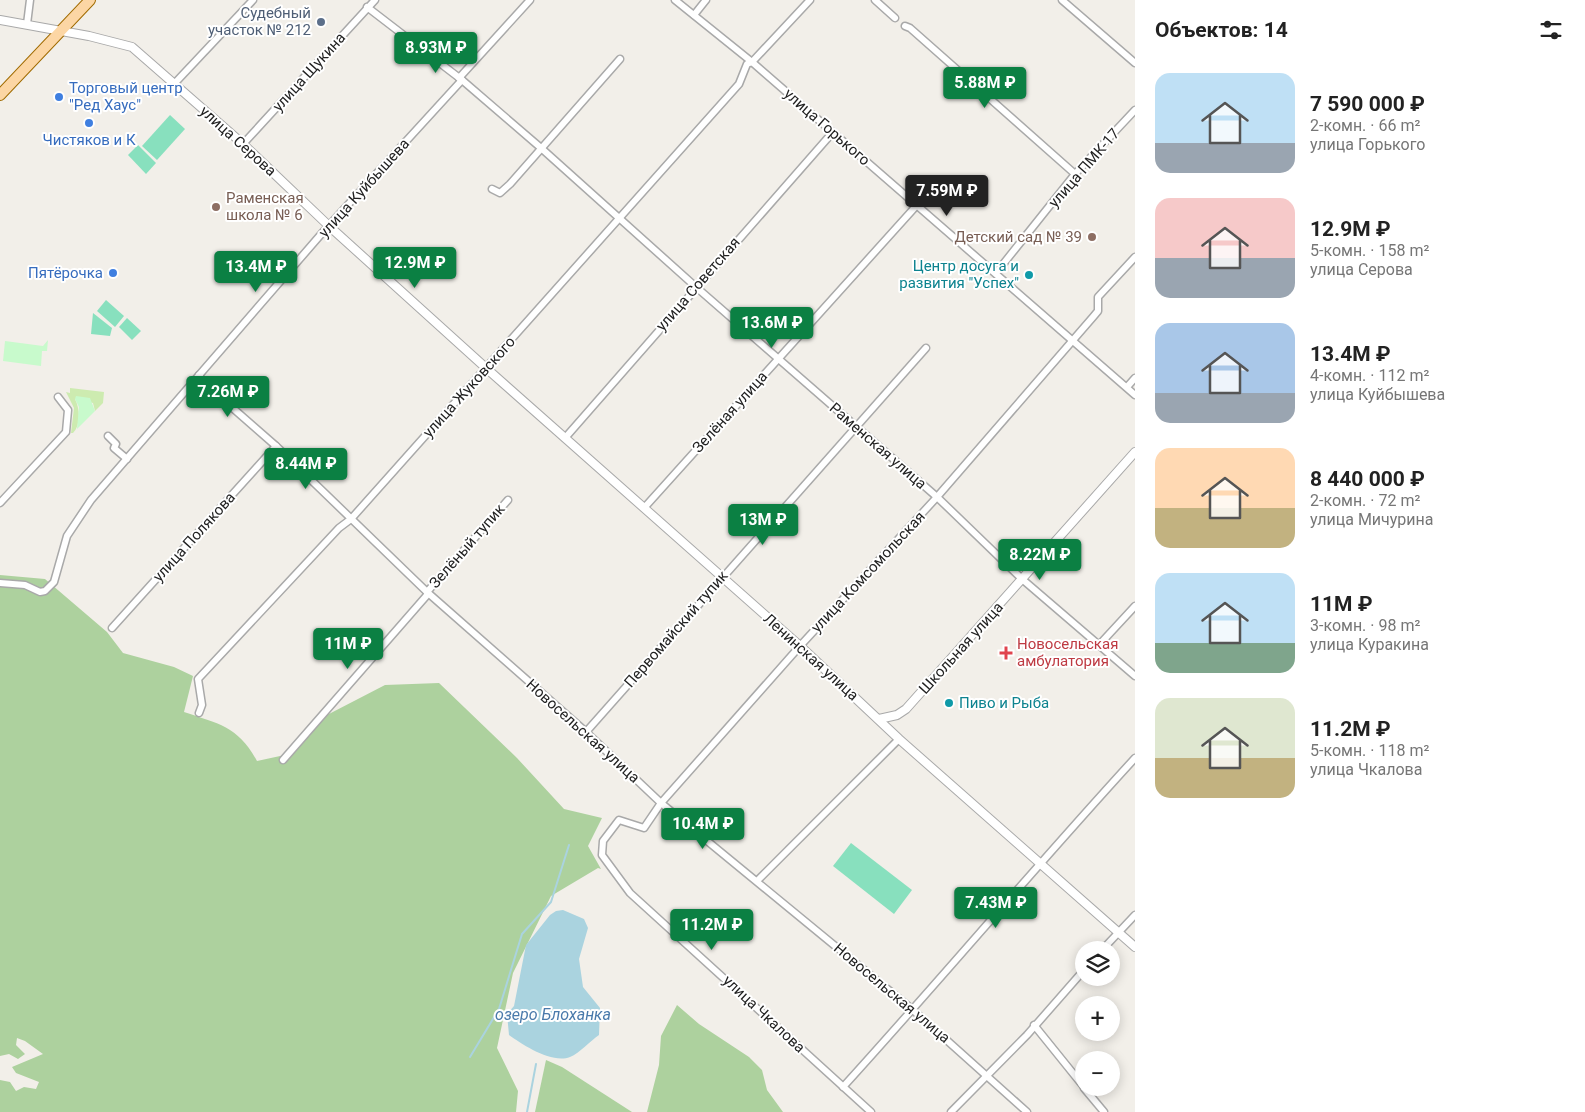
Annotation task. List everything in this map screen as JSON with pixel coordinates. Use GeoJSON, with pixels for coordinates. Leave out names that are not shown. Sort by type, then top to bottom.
{"type":"FeatureCollection","features":[{"type":"Feature","properties":{"kind":"main road"},"geometry":{"type":"LineString","coordinates":[[0,95],[90,0]]}},
{"type":"Feature","properties":{"kind":"street"},"geometry":{"type":"LineString","coordinates":[[27,24],[30,0]]}},
{"type":"Feature","properties":{"kind":"street"},"geometry":{"type":"LineString","coordinates":[[174,84],[253,0]]}},
{"type":"Feature","properties":{"kind":"street","name":"улица Щукина"},"geometry":{"type":"LineString","coordinates":[[244,144],[375,0]]}},
{"type":"Feature","properties":{"kind":"street"},"geometry":{"type":"LineString","coordinates":[[461,79],[530,0]]}},
{"type":"Feature","properties":{"kind":"street","name":"улица Горького"},"geometry":{"type":"LineString","coordinates":[[675,0],[752,62],[1127,387],[1135,396]]}},
{"type":"Feature","properties":{"kind":"street"},"geometry":{"type":"LineString","coordinates":[[694,15],[706,0]]}},
{"type":"Feature","properties":{"kind":"street","name":"улица Жуковского"},"geometry":{"type":"LineString","coordinates":[[199,713],[202,705],[198,679],[339,528],[351,519],[739,84],[747,64],[752,62],[810,0]]}},
{"type":"Feature","properties":{"kind":"street"},"geometry":{"type":"LineString","coordinates":[[875,0],[895,18]]}},
{"type":"Feature","properties":{"kind":"street"},"geometry":{"type":"LineString","coordinates":[[1062,0],[1135,63]]}},
{"type":"Feature","properties":{"kind":"street","name":"Раменская улица"},"geometry":{"type":"LineString","coordinates":[[367,7],[461,79],[541,148],[696,287],[937,497],[1022,579],[1135,676]]}},
{"type":"Feature","properties":{"kind":"street","name":"улица Серова"},"geometry":{"type":"LineString","coordinates":[[0,20],[62,31],[132,47],[244,144],[329,226],[486,368]]}},
{"type":"Feature","properties":{"kind":"street"},"geometry":{"type":"LineString","coordinates":[[905,26],[910,28],[1076,174]]}},
{"type":"Feature","properties":{"kind":"street"},"geometry":{"type":"LineString","coordinates":[[492,189],[500,193],[510,184],[620,59]]}},
{"type":"Feature","properties":{"kind":"street","name":"улица Куйбышева"},"geometry":{"type":"LineString","coordinates":[[0,582],[25,585],[40,592],[45,591],[54,582],[67,536],[91,500],[329,226],[461,79]]}},
{"type":"Feature","properties":{"kind":"street","name":"улица ПМК-17"},"geometry":{"type":"LineString","coordinates":[[996,273],[1076,174],[1135,110]]}},
{"type":"Feature","properties":{"kind":"street","name":"улица Советская"},"geometry":{"type":"LineString","coordinates":[[566,438],[833,132]]}},
{"type":"Feature","properties":{"kind":"street","name":"Зелёная улица"},"geometry":{"type":"LineString","coordinates":[[644,508],[917,205]]}},
{"type":"Feature","properties":{"kind":"street"},"geometry":{"type":"LineString","coordinates":[[1073,340],[1098,311],[1098,297],[1135,257]]}},
{"type":"Feature","properties":{"kind":"street","name":"улица Комсомольская"},"geometry":{"type":"LineString","coordinates":[[661,803],[800,646],[937,497],[1073,340]]}},
{"type":"Feature","properties":{"kind":"street","name":"Первомайский тупик"},"geometry":{"type":"LineString","coordinates":[[586,732],[926,348]]}},
{"type":"Feature","properties":{"kind":"street","name":"Ленинская улица"},"geometry":{"type":"LineString","coordinates":[[486,368],[800,646],[899,739],[1135,947]]}},
{"type":"Feature","properties":{"kind":"street","name":"Новосельская улица"},"geometry":{"type":"LineString","coordinates":[[199,374],[203,382],[276,446],[427,593],[586,732],[661,803],[758,880],[913,1010],[1027,1112]]}},
{"type":"Feature","properties":{"kind":"street"},"geometry":{"type":"LineString","coordinates":[[1127,387],[1135,378]]}},
{"type":"Feature","properties":{"kind":"street"},"geometry":{"type":"LineString","coordinates":[[0,503],[66,432],[68,410],[58,397]]}},
{"type":"Feature","properties":{"kind":"street"},"geometry":{"type":"LineString","coordinates":[[108,436],[116,444],[114,448],[127,459]]}},
{"type":"Feature","properties":{"kind":"street","name":"улица Полякова"},"geometry":{"type":"LineString","coordinates":[[112,628],[276,446]]}},
{"type":"Feature","properties":{"kind":"street","name":"Школьная улица"},"geometry":{"type":"LineString","coordinates":[[879,719],[897,715],[906,709],[1135,452]]}},
{"type":"Feature","properties":{"kind":"street","name":"Зелёный тупик"},"geometry":{"type":"LineString","coordinates":[[283,760],[508,500]]}},
{"type":"Feature","properties":{"kind":"street"},"geometry":{"type":"LineString","coordinates":[[1099,645],[1135,606]]}},
{"type":"Feature","properties":{"kind":"street"},"geometry":{"type":"LineString","coordinates":[[758,880],[899,739]]}},
{"type":"Feature","properties":{"kind":"street"},"geometry":{"type":"LineString","coordinates":[[843,1087],[913,1010],[1039,863],[1135,758]]}},
{"type":"Feature","properties":{"kind":"street","name":"улица Чкалова"},"geometry":{"type":"LineString","coordinates":[[661,803],[644,828],[620,820],[604,841],[602,855],[630,893],[871,1112]]}},
{"type":"Feature","properties":{"kind":"street"},"geometry":{"type":"LineString","coordinates":[[1110,941],[1135,915]]}},
{"type":"Feature","properties":{"kind":"street"},"geometry":{"type":"LineString","coordinates":[[951,1112],[1034,1026],[1075,980]]}},
{"type":"Feature","properties":{"kind":"street"},"geometry":{"type":"LineString","coordinates":[[1034,1026],[1075,1076]]}},
{"type":"Feature","properties":{"kind":"street"},"geometry":{"type":"LineString","coordinates":[[1091,1096],[1104,1112]]}},
{"type":"Feature","properties":{"kind":"green space"},"geometry":{"type":"Polygon","coordinates":[[[170,115],[185,129],[157,160],[142,146],[170,115]]]}},
{"type":"Feature","properties":{"kind":"green space"},"geometry":{"type":"Polygon","coordinates":[[[138,145],[156,163],[146,174],[128,155],[138,145]]]}},
{"type":"Feature","properties":{"kind":"green space"},"geometry":{"type":"Polygon","coordinates":[[[106,300],[124,316],[115,327],[97,311],[106,300]]]}},
{"type":"Feature","properties":{"kind":"green space"},"geometry":{"type":"Polygon","coordinates":[[[93,313],[112,328],[110,336],[91,334],[93,313]]]}},
{"type":"Feature","properties":{"kind":"green space"},"geometry":{"type":"Polygon","coordinates":[[[127,318],[141,331],[132,340],[119,327],[127,318]]]}},
{"type":"Feature","properties":{"kind":"green space"},"geometry":{"type":"Polygon","coordinates":[[[48,340],[47,351],[42,351],[41,366],[3,361],[5,341],[43,346],[48,340]]]}},
{"type":"Feature","properties":{"kind":"green space"},"geometry":{"type":"Polygon","coordinates":[[[70,388],[104,392],[103,403],[95,411],[93,403],[75,399],[79,417],[76,430],[73,433],[71,433],[74,408],[66,392],[70,393],[70,388]]]}},
{"type":"Feature","properties":{"kind":"green space"},"geometry":{"type":"Polygon","coordinates":[[[76,396],[90,398],[95,411],[77,429],[79,407],[75,399],[76,396]]]}},
{"type":"Feature","properties":{"kind":"green space"},"geometry":{"type":"Polygon","coordinates":[[[0,575],[45,579],[107,632],[123,653],[174,667],[193,676],[184,712],[235,733],[250,749],[257,761],[294,753],[327,715],[385,685],[439,683],[517,758],[564,809],[602,818],[588,846],[601,869],[598,868],[551,896],[513,973],[497,1048],[518,1091],[516,1112],[0,1112],[0,1080],[10,1082],[16,1091],[24,1087],[36,1089],[39,1082],[16,1073],[12,1067],[43,1054],[25,1041],[17,1038],[16,1045],[25,1054],[18,1059],[9,1054],[0,1056],[0,575]]]}},
{"type":"Feature","properties":{"kind":"green space"},"geometry":{"type":"Polygon","coordinates":[[[851,843],[912,890],[894,914],[833,866],[851,843]]]}},
{"type":"Feature","properties":{"kind":"green space"},"geometry":{"type":"Polygon","coordinates":[[[677,1005],[699,1024],[749,1057],[762,1070],[767,1090],[783,1112],[647,1112],[659,1065],[661,1036],[677,1005]]]}},
{"type":"Feature","properties":{"kind":"green space"},"geometry":{"type":"Polygon","coordinates":[[[546,1060],[562,1067],[632,1112],[535,1112],[546,1060]]]}},
{"type":"Feature","properties":{"kind":"water","name":"озеро Блоханка"},"geometry":{"type":"Polygon","coordinates":[[[563,910],[584,919],[588,928],[579,959],[583,987],[600,1008],[599,1035],[574,1055],[555,1058],[546,1056],[522,1044],[509,1035],[507,1014],[514,1006],[526,945],[550,915],[556,911],[563,910]]]}},
{"type":"Feature","properties":{"kind":"waterway"},"geometry":{"type":"LineString","coordinates":[[470,1057],[499,1009],[522,934],[551,902],[569,845]]}},
{"type":"Feature","properties":{"kind":"waterway"},"geometry":{"type":"LineString","coordinates":[[527,1112],[536,1064]]}},
{"type":"Feature","properties":{"kind":"place","name":"Судебный участок № 212"},"geometry":{"type":"Point","coordinates":[321,22]}},
{"type":"Feature","properties":{"kind":"place","name":"Торговый центр \"Ред Хаус\""},"geometry":{"type":"Point","coordinates":[59,97]}},
{"type":"Feature","properties":{"kind":"place","name":"Чистяков и К"},"geometry":{"type":"Point","coordinates":[89,123]}},
{"type":"Feature","properties":{"kind":"place","name":"Раменская школа № 6"},"geometry":{"type":"Point","coordinates":[216,207]}},
{"type":"Feature","properties":{"kind":"place","name":"Детский сад № 39"},"geometry":{"type":"Point","coordinates":[1092,237]}},
{"type":"Feature","properties":{"kind":"place","name":"Пятёрочка"},"geometry":{"type":"Point","coordinates":[113,273]}},
{"type":"Feature","properties":{"kind":"place","name":"Центр досуга и развития \"Успех\""},"geometry":{"type":"Point","coordinates":[1029,275]}},
{"type":"Feature","properties":{"kind":"place","name":"Новосельская амбулатория"},"geometry":{"type":"Point","coordinates":[1006,653]}},
{"type":"Feature","properties":{"kind":"place","name":"Пиво и Рыба"},"geometry":{"type":"Point","coordinates":[949,703]}}]}
